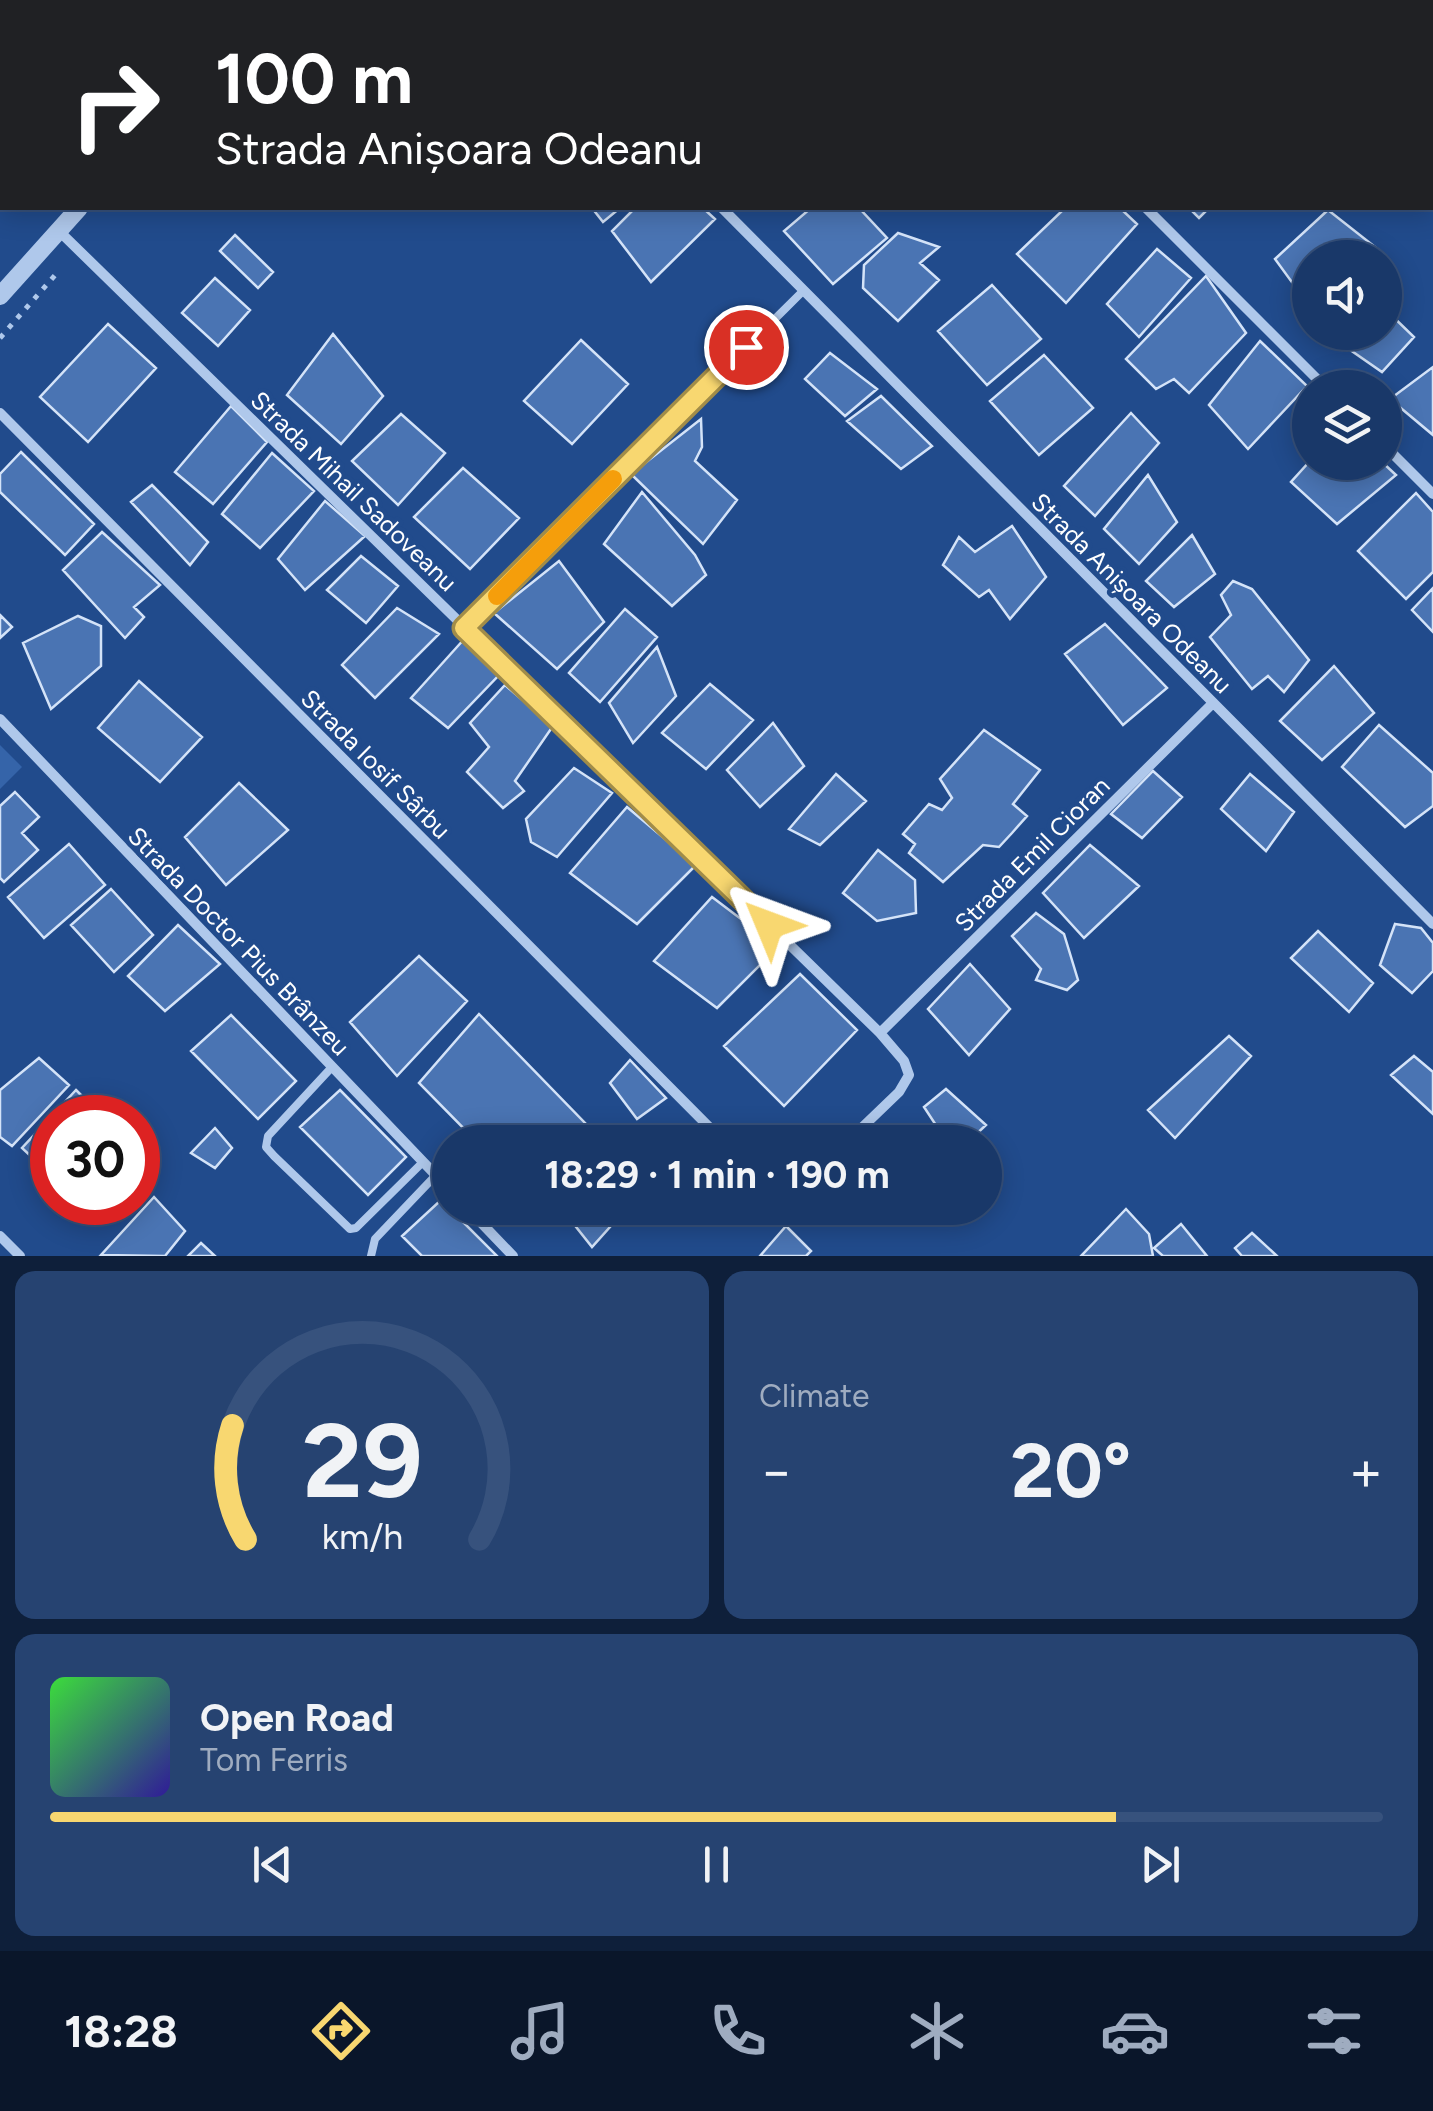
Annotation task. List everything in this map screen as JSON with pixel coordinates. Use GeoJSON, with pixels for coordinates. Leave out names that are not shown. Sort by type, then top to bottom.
{"type":"FeatureCollection","features":[{"type":"Feature","properties":{"kind":"street"},"geometry":{"type":"LineString","coordinates":[[0,296],[77,210]]}},
{"type":"Feature","properties":{"kind":"street","name":"Strada Anișoara Odeanu"},"geometry":{"type":"LineString","coordinates":[[724,210],[1433,924]]}},
{"type":"Feature","properties":{"kind":"street"},"geometry":{"type":"LineString","coordinates":[[1148,210],[1308,370]]}},
{"type":"Feature","properties":{"kind":"street","name":"Strada Mihail Sadoveanu"},"geometry":{"type":"LineString","coordinates":[[57,229],[880,1034]]}},
{"type":"Feature","properties":{"kind":"street","name":"Strada Iosif Sârbu"},"geometry":{"type":"LineString","coordinates":[[0,413],[707,1125]]}},
{"type":"Feature","properties":{"kind":"street"},"geometry":{"type":"LineString","coordinates":[[1402,463],[1433,494]]}},
{"type":"Feature","properties":{"kind":"street","name":"Strada Emil Cioran"},"geometry":{"type":"LineString","coordinates":[[880,1034],[1213,703]]}},
{"type":"Feature","properties":{"kind":"street","name":"Strada Doctor Pius Brânzeu"},"geometry":{"type":"LineString","coordinates":[[0,719],[432,1171]]}},
{"type":"Feature","properties":{"kind":"street"},"geometry":{"type":"LineString","coordinates":[[865,1125],[899,1092],[909,1075],[904,1061],[880,1034]]}},
{"type":"Feature","properties":{"kind":"street"},"geometry":{"type":"LineString","coordinates":[[483,1225],[513,1256]]}},
{"type":"Feature","properties":{"kind":"street"},"geometry":{"type":"LineString","coordinates":[[0,1236],[20,1256]]}},
{"type":"Feature","properties":{"kind":"lane"},"geometry":{"type":"LineString","coordinates":[[464,628],[803,291]]}},
{"type":"Feature","properties":{"kind":"lane"},"geometry":{"type":"LineString","coordinates":[[332,1067],[268,1136],[266,1147],[274,1156],[350,1228],[356,1228],[423,1162]]}},
{"type":"Feature","properties":{"kind":"lane"},"geometry":{"type":"LineString","coordinates":[[371,1256],[376,1239],[432,1179]]}},
{"type":"Feature","properties":{"kind":"path"},"geometry":{"type":"LineString","coordinates":[[0,338],[56,274]]}},
{"type":"Feature","properties":{"kind":"shaded area"},"geometry":{"type":"Polygon","coordinates":[[[0,745],[22,767],[0,789],[0,745]]]}},
{"type":"Feature","properties":{"kind":"building"},"geometry":{"type":"Polygon","coordinates":[[[594,210],[618,210],[603,222],[594,210]]]}},
{"type":"Feature","properties":{"kind":"building"},"geometry":{"type":"Polygon","coordinates":[[[633,210],[705,210],[715,219],[651,282],[612,231],[633,210]]]}},
{"type":"Feature","properties":{"kind":"building"},"geometry":{"type":"Polygon","coordinates":[[[809,210],[861,210],[887,238],[833,284],[784,231],[809,210]]]}},
{"type":"Feature","properties":{"kind":"building"},"geometry":{"type":"Polygon","coordinates":[[[1063,210],[1122,210],[1137,224],[1066,303],[1017,254],[1063,210]]]}},
{"type":"Feature","properties":{"kind":"building"},"geometry":{"type":"Polygon","coordinates":[[[1191,210],[1207,210],[1199,218],[1191,210]]]}},
{"type":"Feature","properties":{"kind":"building"},"geometry":{"type":"Polygon","coordinates":[[[1328,210],[1366,240],[1296,240],[1328,210]]]}},
{"type":"Feature","properties":{"kind":"building"},"geometry":{"type":"Polygon","coordinates":[[[898,233],[939,247],[920,263],[939,280],[898,321],[863,288],[864,265],[898,233]]]}},
{"type":"Feature","properties":{"kind":"building"},"geometry":{"type":"Polygon","coordinates":[[[235,235],[273,272],[258,288],[220,251],[235,235]]]}},
{"type":"Feature","properties":{"kind":"building"},"geometry":{"type":"Polygon","coordinates":[[[1292,243],[1292,282],[1275,259],[1292,243]]]}},
{"type":"Feature","properties":{"kind":"building"},"geometry":{"type":"Polygon","coordinates":[[[1157,249],[1191,278],[1139,337],[1107,304],[1157,249]]]}},
{"type":"Feature","properties":{"kind":"building"},"geometry":{"type":"Polygon","coordinates":[[[1206,276],[1246,333],[1189,393],[1174,379],[1156,389],[1126,359],[1206,276]]]}},
{"type":"Feature","properties":{"kind":"building"},"geometry":{"type":"Polygon","coordinates":[[[215,278],[250,310],[218,346],[182,313],[215,278]]]}},
{"type":"Feature","properties":{"kind":"building"},"geometry":{"type":"Polygon","coordinates":[[[992,285],[1041,339],[987,385],[938,331],[992,285]]]}},
{"type":"Feature","properties":{"kind":"building"},"geometry":{"type":"Polygon","coordinates":[[[108,324],[156,368],[88,442],[40,397],[108,324]]]}},
{"type":"Feature","properties":{"kind":"building"},"geometry":{"type":"Polygon","coordinates":[[[1402,325],[1414,337],[1384,370],[1350,350],[1402,350],[1402,325]]]}},
{"type":"Feature","properties":{"kind":"building"},"geometry":{"type":"Polygon","coordinates":[[[333,334],[383,396],[341,444],[287,395],[333,334]]]}},
{"type":"Feature","properties":{"kind":"building"},"geometry":{"type":"Polygon","coordinates":[[[581,340],[628,384],[572,444],[524,401],[581,340]]]}},
{"type":"Feature","properties":{"kind":"building"},"geometry":{"type":"Polygon","coordinates":[[[1260,341],[1292,372],[1292,402],[1248,449],[1209,405],[1260,341]]]}},
{"type":"Feature","properties":{"kind":"building"},"geometry":{"type":"Polygon","coordinates":[[[830,353],[877,389],[845,416],[805,379],[830,353]]]}},
{"type":"Feature","properties":{"kind":"building"},"geometry":{"type":"Polygon","coordinates":[[[1044,355],[1093,408],[1039,455],[990,401],[1044,355]]]}},
{"type":"Feature","properties":{"kind":"building"},"geometry":{"type":"Polygon","coordinates":[[[1433,367],[1433,435],[1402,409],[1402,390],[1433,367]]]}},
{"type":"Feature","properties":{"kind":"building"},"geometry":{"type":"Polygon","coordinates":[[[881,396],[932,446],[901,469],[847,421],[881,396]]]}},
{"type":"Feature","properties":{"kind":"building"},"geometry":{"type":"Polygon","coordinates":[[[231,406],[267,442],[213,504],[175,472],[231,406]]]}},
{"type":"Feature","properties":{"kind":"building"},"geometry":{"type":"Polygon","coordinates":[[[1131,413],[1159,443],[1095,516],[1064,486],[1131,413]]]}},
{"type":"Feature","properties":{"kind":"building"},"geometry":{"type":"Polygon","coordinates":[[[401,414],[445,453],[398,505],[352,461],[401,414]]]}},
{"type":"Feature","properties":{"kind":"building"},"geometry":{"type":"Polygon","coordinates":[[[701,419],[702,447],[695,461],[737,500],[703,544],[631,474],[701,419]]]}},
{"type":"Feature","properties":{"kind":"building"},"geometry":{"type":"Polygon","coordinates":[[[21,452],[94,524],[65,555],[0,492],[0,474],[21,452]]]}},
{"type":"Feature","properties":{"kind":"building"},"geometry":{"type":"Polygon","coordinates":[[[272,453],[314,491],[260,548],[222,514],[272,453]]]}},
{"type":"Feature","properties":{"kind":"building"},"geometry":{"type":"Polygon","coordinates":[[[463,468],[519,518],[470,569],[414,517],[463,468]]]}},
{"type":"Feature","properties":{"kind":"building"},"geometry":{"type":"Polygon","coordinates":[[[1148,475],[1177,522],[1139,564],[1104,529],[1148,475]]]}},
{"type":"Feature","properties":{"kind":"building"},"geometry":{"type":"Polygon","coordinates":[[[1293,480],[1390,480],[1337,524],[1293,480]]]}},
{"type":"Feature","properties":{"kind":"building"},"geometry":{"type":"Polygon","coordinates":[[[152,485],[208,542],[190,565],[131,502],[152,485]]]}},
{"type":"Feature","properties":{"kind":"building"},"geometry":{"type":"Polygon","coordinates":[[[642,492],[695,555],[706,575],[672,606],[604,544],[642,492]]]}},
{"type":"Feature","properties":{"kind":"building"},"geometry":{"type":"Polygon","coordinates":[[[1416,493],[1433,512],[1433,572],[1406,599],[1358,551],[1416,493]]]}},
{"type":"Feature","properties":{"kind":"building"},"geometry":{"type":"Polygon","coordinates":[[[325,501],[365,536],[305,590],[278,559],[325,501]]]}},
{"type":"Feature","properties":{"kind":"building"},"geometry":{"type":"Polygon","coordinates":[[[1012,526],[1046,577],[1010,619],[989,590],[979,597],[943,565],[959,537],[975,552],[1012,526]]]}},
{"type":"Feature","properties":{"kind":"building"},"geometry":{"type":"Polygon","coordinates":[[[102,532],[160,585],[134,607],[144,617],[125,638],[63,570],[102,532]]]}},
{"type":"Feature","properties":{"kind":"building"},"geometry":{"type":"Polygon","coordinates":[[[1192,535],[1215,574],[1174,607],[1146,581],[1192,535]]]}},
{"type":"Feature","properties":{"kind":"building"},"geometry":{"type":"Polygon","coordinates":[[[361,556],[398,586],[366,623],[327,590],[361,556]]]}},
{"type":"Feature","properties":{"kind":"building"},"geometry":{"type":"Polygon","coordinates":[[[559,561],[604,622],[557,669],[494,613],[559,561]]]}},
{"type":"Feature","properties":{"kind":"building"},"geometry":{"type":"Polygon","coordinates":[[[1233,581],[1252,589],[1309,660],[1284,692],[1268,676],[1252,689],[1210,637],[1231,615],[1221,595],[1233,581]]]}},
{"type":"Feature","properties":{"kind":"building"},"geometry":{"type":"Polygon","coordinates":[[[1433,588],[1433,632],[1412,610],[1433,588]]]}},
{"type":"Feature","properties":{"kind":"building"},"geometry":{"type":"Polygon","coordinates":[[[397,608],[439,634],[375,698],[342,665],[397,608]]]}},
{"type":"Feature","properties":{"kind":"building"},"geometry":{"type":"Polygon","coordinates":[[[625,609],[657,637],[600,702],[569,673],[625,609]]]}},
{"type":"Feature","properties":{"kind":"building"},"geometry":{"type":"Polygon","coordinates":[[[0,615],[12,627],[0,638],[0,615]]]}},
{"type":"Feature","properties":{"kind":"building"},"geometry":{"type":"Polygon","coordinates":[[[78,616],[101,626],[101,666],[51,709],[23,643],[78,616]]]}},
{"type":"Feature","properties":{"kind":"building"},"geometry":{"type":"Polygon","coordinates":[[[1105,624],[1167,688],[1123,725],[1065,654],[1105,624]]]}},
{"type":"Feature","properties":{"kind":"building"},"geometry":{"type":"Polygon","coordinates":[[[466,637],[501,673],[448,728],[411,698],[466,637]]]}},
{"type":"Feature","properties":{"kind":"building"},"geometry":{"type":"Polygon","coordinates":[[[657,647],[676,696],[633,743],[609,703],[657,647]]]}},
{"type":"Feature","properties":{"kind":"building"},"geometry":{"type":"Polygon","coordinates":[[[1334,666],[1374,713],[1322,760],[1280,721],[1334,666]]]}},
{"type":"Feature","properties":{"kind":"building"},"geometry":{"type":"Polygon","coordinates":[[[139,681],[202,737],[160,782],[98,728],[139,681]]]}},
{"type":"Feature","properties":{"kind":"building"},"geometry":{"type":"Polygon","coordinates":[[[710,684],[753,720],[706,769],[662,733],[710,684]]]}},
{"type":"Feature","properties":{"kind":"building"},"geometry":{"type":"Polygon","coordinates":[[[505,685],[553,726],[515,781],[524,791],[503,808],[467,772],[489,747],[470,723],[505,685]]]}},
{"type":"Feature","properties":{"kind":"building"},"geometry":{"type":"Polygon","coordinates":[[[773,723],[804,766],[760,807],[727,770],[773,723]]]}},
{"type":"Feature","properties":{"kind":"building"},"geometry":{"type":"Polygon","coordinates":[[[1379,725],[1433,773],[1433,806],[1405,827],[1342,767],[1379,725]]]}},
{"type":"Feature","properties":{"kind":"building"},"geometry":{"type":"Polygon","coordinates":[[[984,730],[1040,770],[1013,804],[1027,816],[999,847],[983,845],[943,882],[909,853],[915,844],[903,834],[929,804],[942,810],[952,798],[940,779],[984,730]]]}},
{"type":"Feature","properties":{"kind":"building"},"geometry":{"type":"Polygon","coordinates":[[[574,768],[612,793],[557,857],[531,842],[526,819],[574,768]]]}},
{"type":"Feature","properties":{"kind":"building"},"geometry":{"type":"Polygon","coordinates":[[[1153,771],[1182,797],[1142,838],[1111,814],[1153,771]]]}},
{"type":"Feature","properties":{"kind":"building"},"geometry":{"type":"Polygon","coordinates":[[[836,774],[866,801],[820,845],[789,829],[836,774]]]}},
{"type":"Feature","properties":{"kind":"building"},"geometry":{"type":"Polygon","coordinates":[[[1250,774],[1294,812],[1266,851],[1221,809],[1250,774]]]}},
{"type":"Feature","properties":{"kind":"building"},"geometry":{"type":"Polygon","coordinates":[[[239,783],[288,830],[226,885],[185,837],[239,783]]]}},
{"type":"Feature","properties":{"kind":"building"},"geometry":{"type":"Polygon","coordinates":[[[15,792],[39,817],[22,833],[38,850],[4,882],[0,878],[0,806],[15,792]]]}},
{"type":"Feature","properties":{"kind":"building"},"geometry":{"type":"Polygon","coordinates":[[[627,807],[696,865],[637,924],[570,873],[627,807]]]}},
{"type":"Feature","properties":{"kind":"building"},"geometry":{"type":"Polygon","coordinates":[[[69,844],[105,885],[44,938],[8,897],[69,844]]]}},
{"type":"Feature","properties":{"kind":"building"},"geometry":{"type":"Polygon","coordinates":[[[1090,845],[1139,886],[1084,938],[1043,893],[1090,845]]]}},
{"type":"Feature","properties":{"kind":"building"},"geometry":{"type":"Polygon","coordinates":[[[878,850],[915,880],[916,913],[877,921],[843,893],[878,850]]]}},
{"type":"Feature","properties":{"kind":"building"},"geometry":{"type":"Polygon","coordinates":[[[111,889],[153,935],[114,972],[71,925],[111,889]]]}},
{"type":"Feature","properties":{"kind":"building"},"geometry":{"type":"Polygon","coordinates":[[[712,897],[778,947],[717,1008],[654,961],[712,897]]]}},
{"type":"Feature","properties":{"kind":"building"},"geometry":{"type":"Polygon","coordinates":[[[1036,913],[1064,934],[1078,980],[1067,990],[1036,980],[1041,969],[1012,936],[1036,913]]]}},
{"type":"Feature","properties":{"kind":"building"},"geometry":{"type":"Polygon","coordinates":[[[1395,924],[1421,928],[1433,943],[1433,971],[1412,993],[1380,965],[1395,924]]]}},
{"type":"Feature","properties":{"kind":"building"},"geometry":{"type":"Polygon","coordinates":[[[178,925],[220,964],[165,1011],[128,976],[178,925]]]}},
{"type":"Feature","properties":{"kind":"building"},"geometry":{"type":"Polygon","coordinates":[[[1318,931],[1373,983],[1349,1012],[1291,958],[1318,931]]]}},
{"type":"Feature","properties":{"kind":"building"},"geometry":{"type":"Polygon","coordinates":[[[419,956],[467,1001],[397,1076],[350,1022],[419,956]]]}},
{"type":"Feature","properties":{"kind":"building"},"geometry":{"type":"Polygon","coordinates":[[[970,964],[1010,1009],[969,1055],[928,1009],[970,964]]]}},
{"type":"Feature","properties":{"kind":"building"},"geometry":{"type":"Polygon","coordinates":[[[800,974],[857,1030],[784,1106],[724,1046],[800,974]]]}},
{"type":"Feature","properties":{"kind":"building"},"geometry":{"type":"Polygon","coordinates":[[[479,1014],[585,1123],[460,1125],[419,1083],[479,1014]]]}},
{"type":"Feature","properties":{"kind":"building"},"geometry":{"type":"Polygon","coordinates":[[[231,1015],[296,1081],[258,1119],[191,1051],[231,1015]]]}},
{"type":"Feature","properties":{"kind":"building"},"geometry":{"type":"Polygon","coordinates":[[[1229,1036],[1251,1056],[1175,1138],[1148,1110],[1229,1036]]]}},
{"type":"Feature","properties":{"kind":"building"},"geometry":{"type":"Polygon","coordinates":[[[1414,1056],[1433,1072],[1433,1114],[1391,1075],[1414,1056]]]}},
{"type":"Feature","properties":{"kind":"building"},"geometry":{"type":"Polygon","coordinates":[[[39,1058],[69,1085],[60,1095],[30,1095],[30,1127],[12,1146],[0,1137],[0,1090],[39,1058]]]}},
{"type":"Feature","properties":{"kind":"building"},"geometry":{"type":"Polygon","coordinates":[[[630,1060],[666,1098],[637,1119],[610,1083],[630,1060]]]}},
{"type":"Feature","properties":{"kind":"building"},"geometry":{"type":"Polygon","coordinates":[[[946,1089],[986,1125],[936,1125],[924,1107],[946,1089]]]}},
{"type":"Feature","properties":{"kind":"building"},"geometry":{"type":"Polygon","coordinates":[[[340,1090],[406,1157],[368,1195],[300,1127],[340,1090]]]}},
{"type":"Feature","properties":{"kind":"building"},"geometry":{"type":"Polygon","coordinates":[[[215,1128],[232,1148],[215,1168],[191,1153],[215,1128]]]}},
{"type":"Feature","properties":{"kind":"building"},"geometry":{"type":"Polygon","coordinates":[[[30,1139],[30,1155],[22,1148],[30,1139]]]}},
{"type":"Feature","properties":{"kind":"building"},"geometry":{"type":"Polygon","coordinates":[[[160,1204],[185,1231],[165,1256],[101,1255],[128,1225],[160,1225],[160,1204]]]}},
{"type":"Feature","properties":{"kind":"building"},"geometry":{"type":"Polygon","coordinates":[[[432,1208],[432,1225],[466,1225],[497,1256],[422,1256],[402,1236],[432,1208]]]}},
{"type":"Feature","properties":{"kind":"building"},"geometry":{"type":"Polygon","coordinates":[[[1126,1209],[1149,1234],[1153,1256],[1081,1256],[1126,1209]]]}},
{"type":"Feature","properties":{"kind":"building"},"geometry":{"type":"Polygon","coordinates":[[[1181,1224],[1207,1256],[1163,1256],[1154,1248],[1181,1224]]]}},
{"type":"Feature","properties":{"kind":"building"},"geometry":{"type":"Polygon","coordinates":[[[575,1225],[612,1225],[592,1247],[575,1225]]]}},
{"type":"Feature","properties":{"kind":"building"},"geometry":{"type":"Polygon","coordinates":[[[786,1226],[811,1251],[806,1256],[760,1256],[786,1226]]]}},
{"type":"Feature","properties":{"kind":"building"},"geometry":{"type":"Polygon","coordinates":[[[1252,1233],[1277,1256],[1242,1256],[1235,1248],[1252,1233]]]}},
{"type":"Feature","properties":{"kind":"building"},"geometry":{"type":"Polygon","coordinates":[[[201,1243],[215,1256],[188,1256],[201,1243]]]}},
{"type":"Feature","properties":{"kind":"slow traffic"},"geometry":{"type":"LineString","coordinates":[[497,596],[613,479]]}},
{"type":"Feature","properties":{"kind":"route"},"geometry":{"type":"LineString","coordinates":[[746,347],[464,628],[769,925]]}}]}
